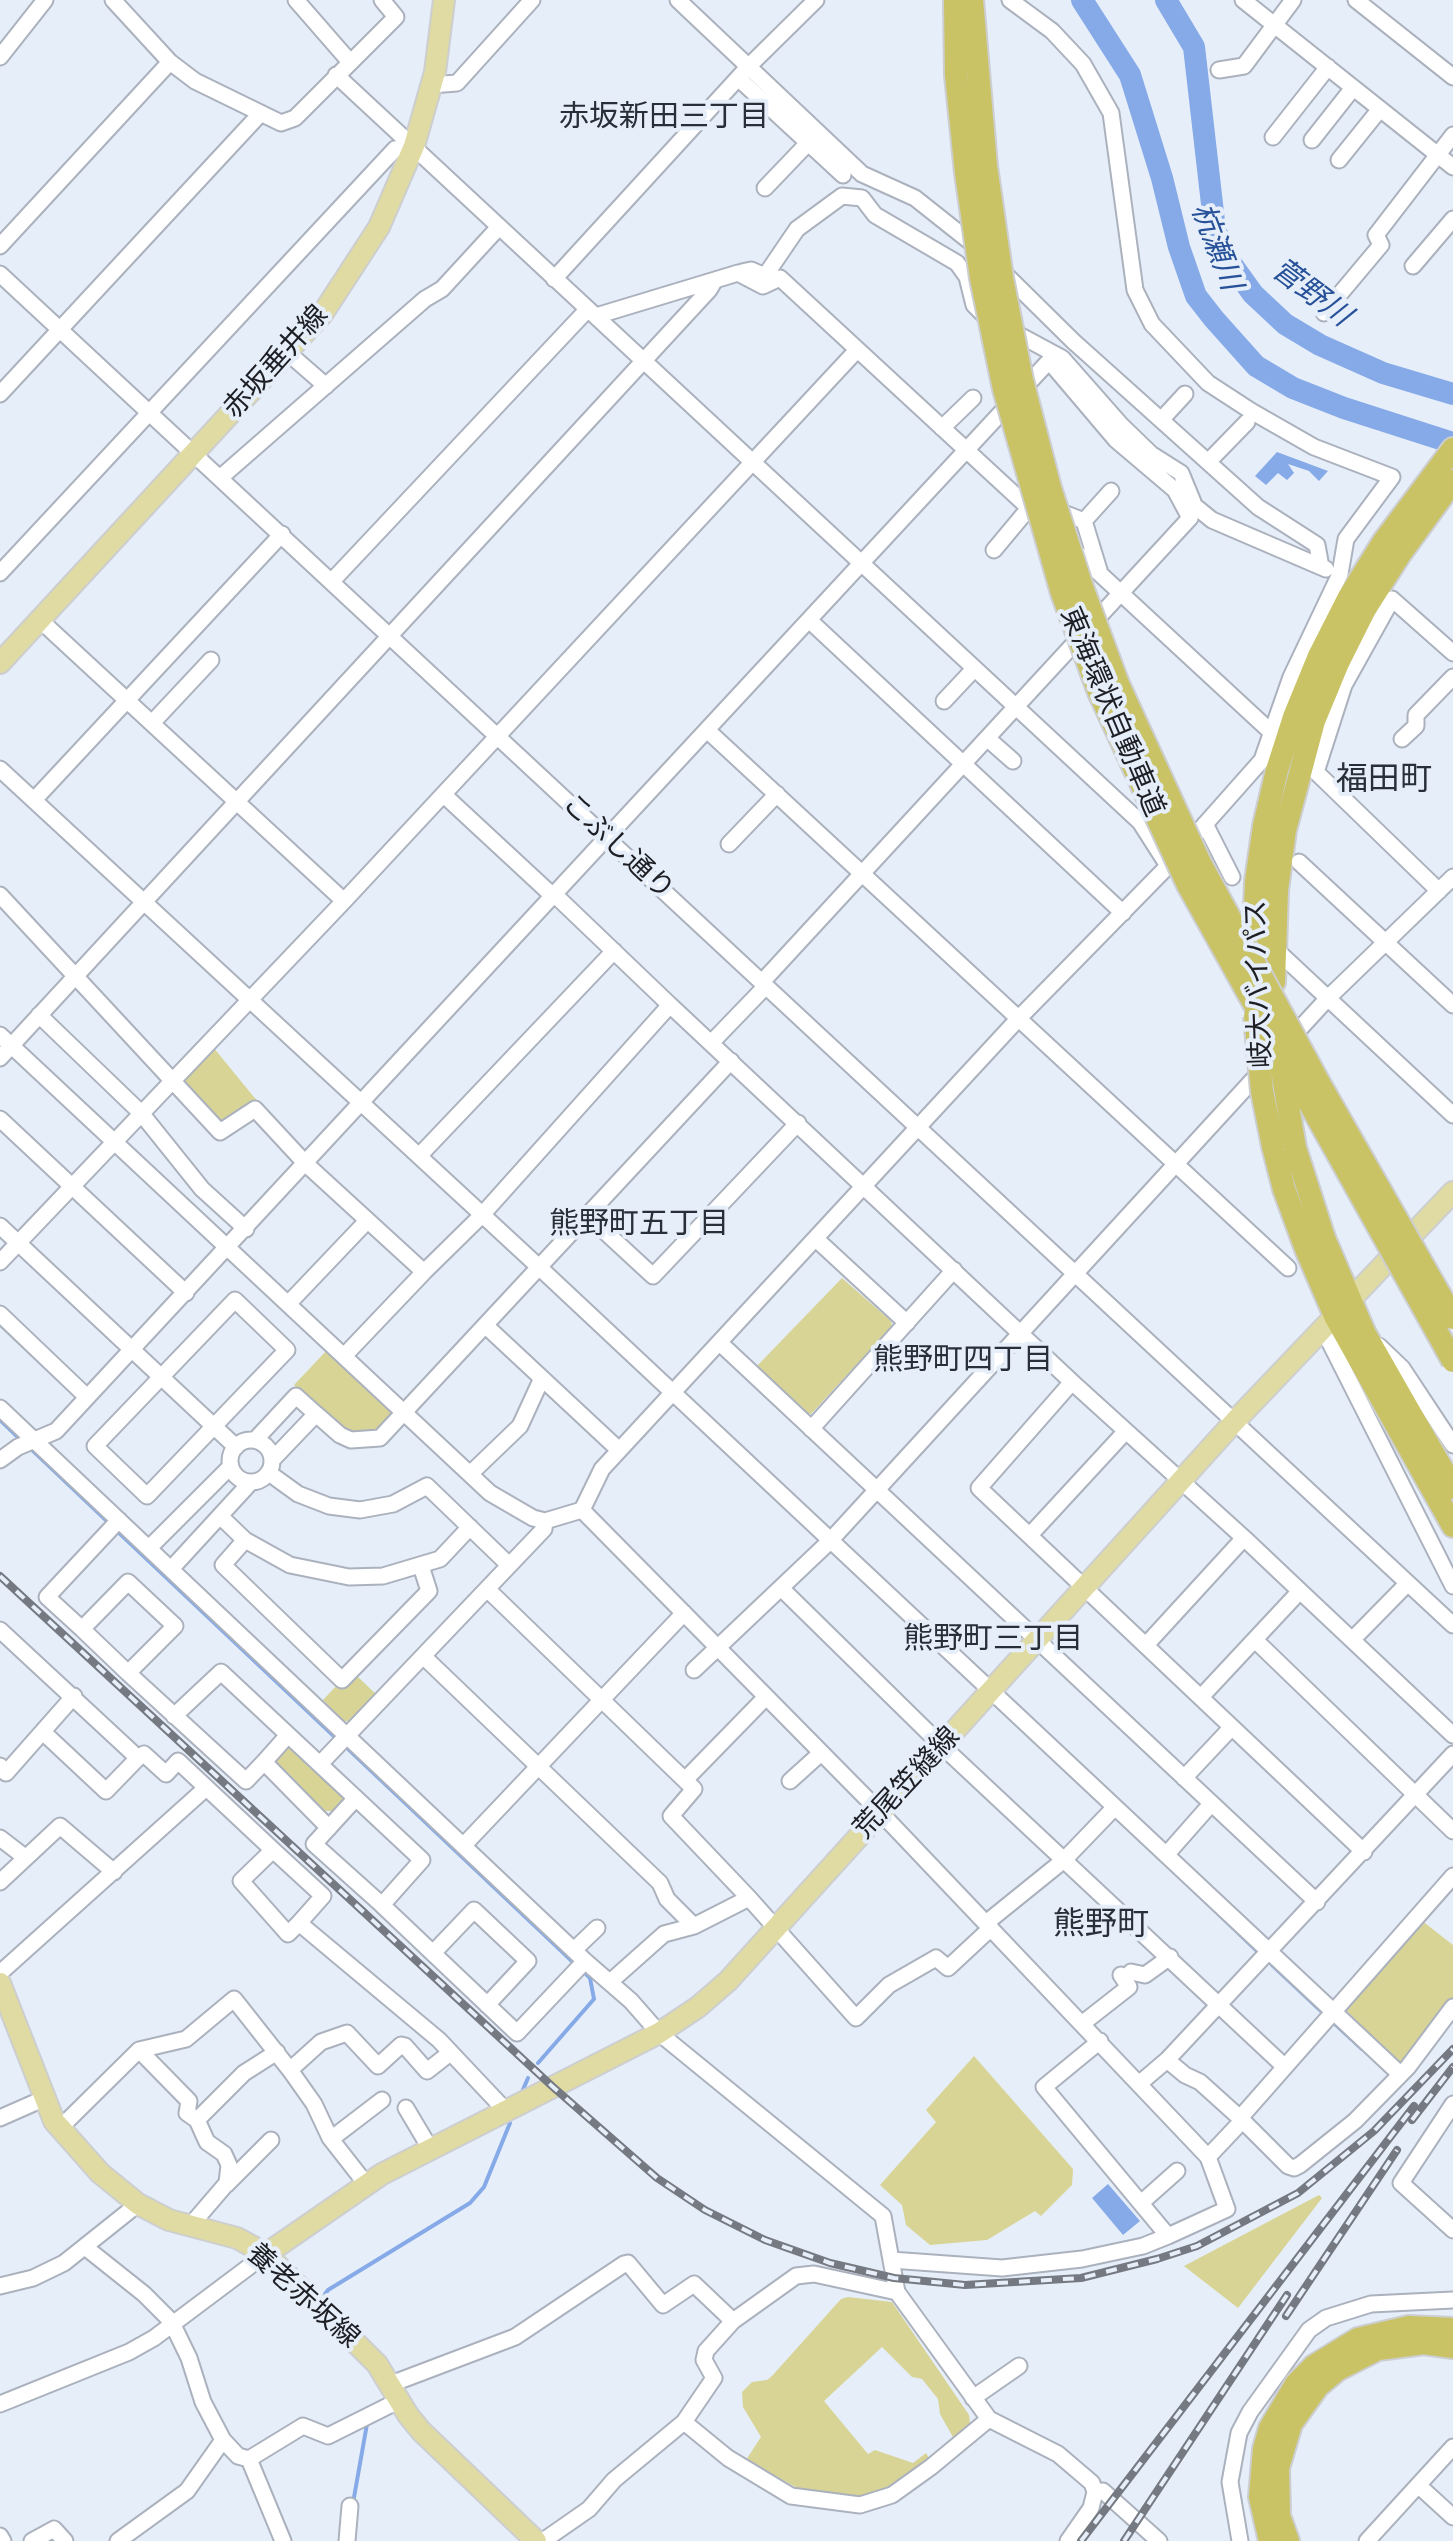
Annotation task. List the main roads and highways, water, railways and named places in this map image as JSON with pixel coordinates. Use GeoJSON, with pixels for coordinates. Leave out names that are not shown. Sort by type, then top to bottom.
{"type":"FeatureCollection","features":[{"type":"Feature","properties":{"kind":"highway","name":"東海環状自動車道"},"geometry":{"type":"LineString","coordinates":[[955,0],[956,75],[981,278],[1008,406],[1062,593],[1113,724],[1188,885],[1453,1361]]}},
{"type":"Feature","properties":{"kind":"highway","name":"東海環状自動車道"},"geometry":{"type":"LineString","coordinates":[[972,0],[986,166],[1002,278],[1022,380],[1050,488],[1082,587],[1126,702],[1200,863],[1453,1318]]}},
{"type":"Feature","properties":{"kind":"highway","name":"岐大バイパス"},"geometry":{"type":"LineString","coordinates":[[1453,449],[1440,486],[1365,609],[1314,721],[1284,830],[1264,943],[1264,981],[1278,1036],[1284,1147],[1305,1186],[1336,1315],[1453,1526]]}},
{"type":"Feature","properties":{"kind":"highway","name":"岐大バイパス"},"geometry":{"type":"LineString","coordinates":[[1336,1315],[1365,1334],[1453,1488]]}},
{"type":"Feature","properties":{"kind":"highway"},"geometry":{"type":"LineString","coordinates":[[1270,2541],[1260,2497],[1264,2449],[1270,2428],[1296,2384],[1314,2366],[1358,2339],[1410,2327],[1453,2329]]}},
{"type":"Feature","properties":{"kind":"highway"},"geometry":{"type":"LineString","coordinates":[[1288,2541],[1279,2516],[1278,2468],[1292,2424],[1311,2394],[1337,2370],[1378,2349],[1424,2343],[1453,2346]]}},
{"type":"Feature","properties":{"kind":"main road","name":"赤坂垂井線"},"geometry":{"type":"LineString","coordinates":[[4,650],[40,620],[323,313],[380,228],[414,146],[431,86],[444,0]]}},
{"type":"Feature","properties":{"kind":"main road","name":"荒尾笠縫線"},"geometry":{"type":"LineString","coordinates":[[266,2254],[366,2184],[660,2033],[698,2007],[775,1929],[1234,1422],[1410,1238],[1448,1206]]}},
{"type":"Feature","properties":{"kind":"main road","name":"養老赤坂線"},"geometry":{"type":"LineString","coordinates":[[0,1983],[6,2014],[43,2098],[60,2128],[100,2172],[138,2204],[169,2220],[238,2238],[266,2254],[377,2364],[421,2431],[540,2541]]}},
{"type":"Feature","properties":{"kind":"water"},"geometry":{"type":"Polygon","coordinates":[[[1277,452],[1328,471],[1319,481],[1309,471],[1288,464],[1294,473],[1287,480],[1278,473],[1266,485],[1255,476],[1277,452]]]}},
{"type":"Feature","properties":{"kind":"water"},"geometry":{"type":"Polygon","coordinates":[[[1108,2184],[1140,2221],[1123,2235],[1092,2198],[1108,2184]]]}},
{"type":"Feature","properties":{"kind":"waterway","name":"杭瀬川"},"geometry":{"type":"LineString","coordinates":[[1082,0],[1130,75],[1179,247],[1196,296],[1214,319],[1256,366],[1293,388],[1453,443]]}},
{"type":"Feature","properties":{"kind":"waterway","name":"菅野川"},"geometry":{"type":"LineString","coordinates":[[1166,0],[1194,47],[1215,230],[1230,262],[1253,294],[1285,324],[1320,345],[1383,373],[1453,394]]}},
{"type":"Feature","properties":{"kind":"waterway"},"geometry":{"type":"LineString","coordinates":[[0,1420],[22,1441]]}},
{"type":"Feature","properties":{"kind":"waterway"},"geometry":{"type":"LineString","coordinates":[[29,1447],[109,1523]]}},
{"type":"Feature","properties":{"kind":"waterway"},"geometry":{"type":"LineString","coordinates":[[116,1530],[338,1740]]}},
{"type":"Feature","properties":{"kind":"waterway"},"geometry":{"type":"LineString","coordinates":[[345,1746],[574,1963]]}},
{"type":"Feature","properties":{"kind":"waterway"},"geometry":{"type":"LineString","coordinates":[[1201,1897],[1256,1950]]}},
{"type":"Feature","properties":{"kind":"waterway"},"geometry":{"type":"LineString","coordinates":[[1272,1965],[1321,2011]]}},
{"type":"Feature","properties":{"kind":"waterway"},"geometry":{"type":"LineString","coordinates":[[538,2063],[594,1999],[590,1978],[581,1969]]}},
{"type":"Feature","properties":{"kind":"waterway"},"geometry":{"type":"LineString","coordinates":[[1336,2025],[1362,2049]]}},
{"type":"Feature","properties":{"kind":"waterway"},"geometry":{"type":"LineString","coordinates":[[522,2092],[528,2078]]}},
{"type":"Feature","properties":{"kind":"waterway"},"geometry":{"type":"LineString","coordinates":[[322,2298],[328,2290],[470,2203],[484,2187],[510,2123]]}},
{"type":"Feature","properties":{"kind":"waterway"},"geometry":{"type":"LineString","coordinates":[[353,2503],[367,2424]]}},
{"type":"Feature","properties":{"kind":"railway"},"geometry":{"type":"LineString","coordinates":[[0,1576],[553,2087],[657,2178],[705,2210],[765,2240],[830,2263],[894,2278],[965,2285],[1081,2278],[1197,2246],[1298,2193],[1374,2131],[1453,2049]]}},
{"type":"Feature","properties":{"kind":"railway"},"geometry":{"type":"LineString","coordinates":[[1412,2120],[1453,2067]]}},
{"type":"Feature","properties":{"kind":"railway"},"geometry":{"type":"LineString","coordinates":[[1081,2541],[1414,2106]]}},
{"type":"Feature","properties":{"kind":"railway"},"geometry":{"type":"LineString","coordinates":[[1286,2316],[1397,2150]]}},
{"type":"Feature","properties":{"kind":"railway"},"geometry":{"type":"LineString","coordinates":[[1124,2541],[1287,2295]]}},
{"type":"Feature","properties":{"kind":"district","name":"赤坂新田三丁目"},"geometry":{"type":"Point","coordinates":[664,117]}},
{"type":"Feature","properties":{"kind":"district","name":"福田町"},"geometry":{"type":"Point","coordinates":[1384,780]}},
{"type":"Feature","properties":{"kind":"district","name":"熊野町五丁目"},"geometry":{"type":"Point","coordinates":[639,1224]}},
{"type":"Feature","properties":{"kind":"district","name":"熊野町四丁目"},"geometry":{"type":"Point","coordinates":[963,1360]}},
{"type":"Feature","properties":{"kind":"district","name":"熊野町三丁目"},"geometry":{"type":"Point","coordinates":[993,1639]}},
{"type":"Feature","properties":{"kind":"district","name":"熊野町"},"geometry":{"type":"Point","coordinates":[1101,1925]}}]}
